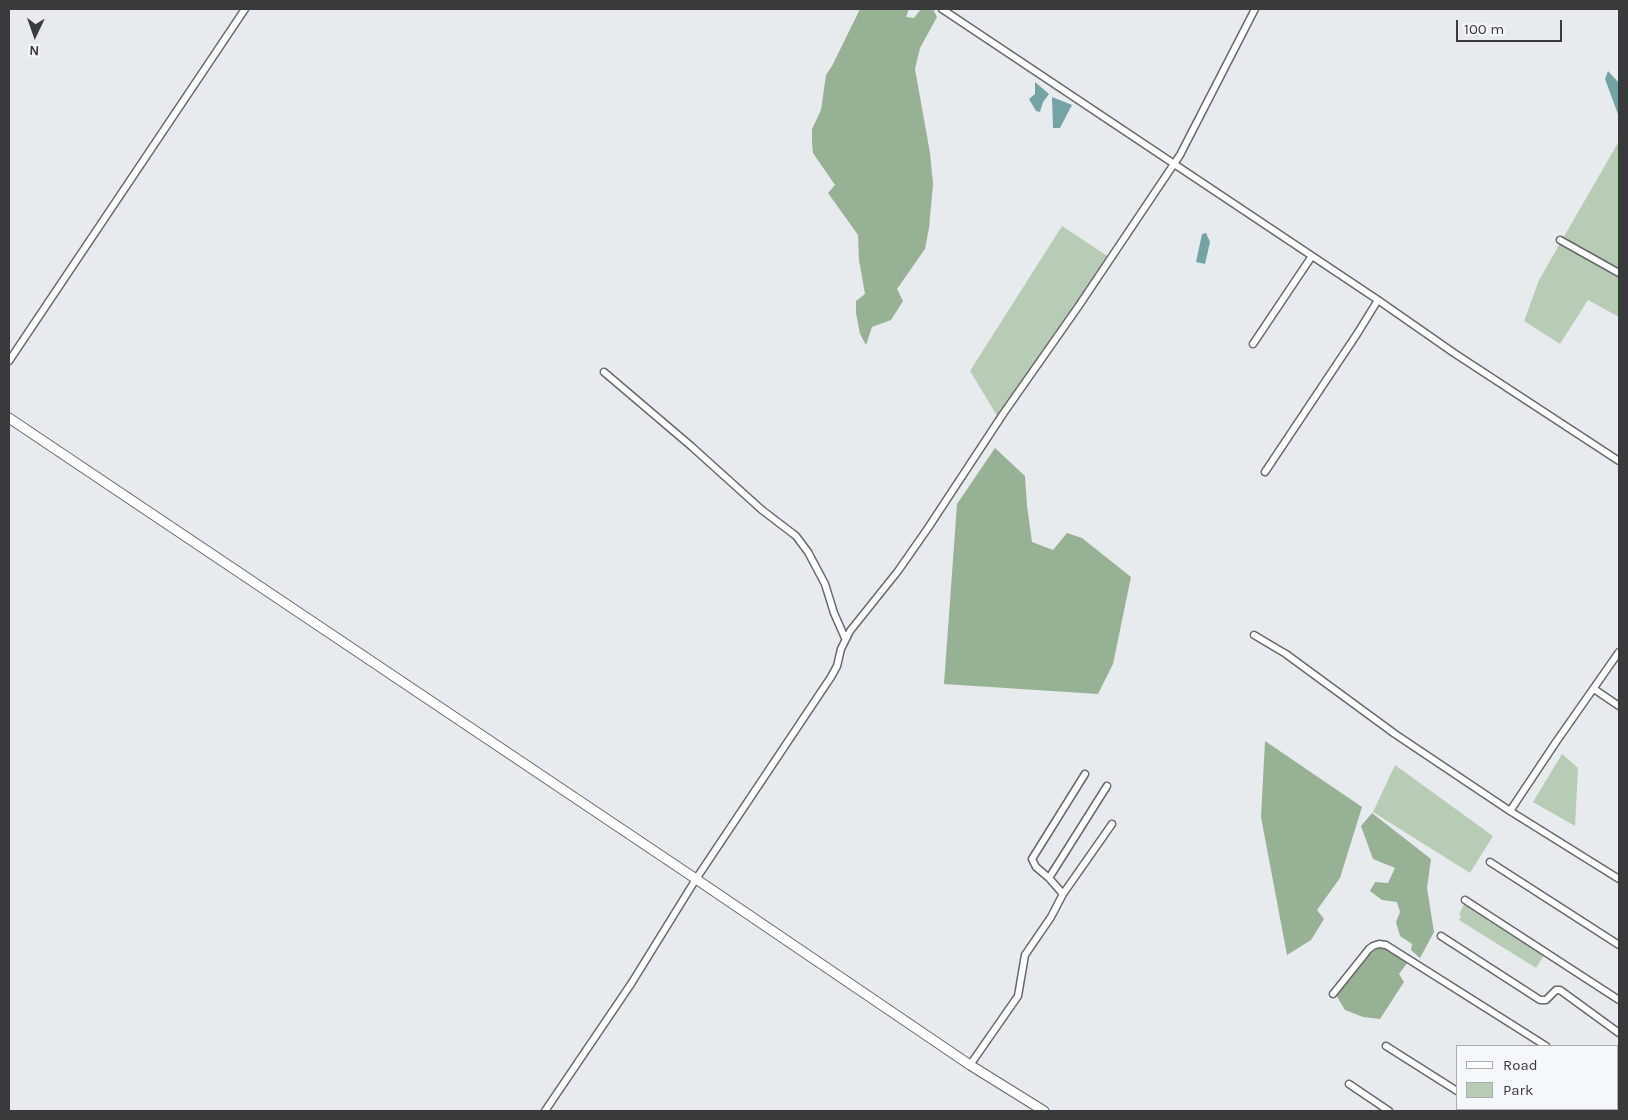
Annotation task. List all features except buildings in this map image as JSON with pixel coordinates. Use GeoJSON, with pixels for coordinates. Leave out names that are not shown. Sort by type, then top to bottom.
{"type":"FeatureCollection","features":[{"type":"Feature","properties":{"kind":"street"},"geometry":{"type":"LineString","coordinates":[[9,361],[245,9]]}},
{"type":"Feature","properties":{"kind":"street"},"geometry":{"type":"LineString","coordinates":[[942,9],[1378,300],[1454,354],[1619,461]]}},
{"type":"Feature","properties":{"kind":"street"},"geometry":{"type":"LineString","coordinates":[[545,1111],[631,984],[696,879],[831,677],[837,666],[845,638],[898,571],[923,535],[1173,164],[1255,9]]}},
{"type":"Feature","properties":{"kind":"street"},"geometry":{"type":"LineString","coordinates":[[1560,240],[1619,273]]}},
{"type":"Feature","properties":{"kind":"street"},"geometry":{"type":"LineString","coordinates":[[1253,344],[1312,256]]}},
{"type":"Feature","properties":{"kind":"street"},"geometry":{"type":"LineString","coordinates":[[1265,472],[1378,300]]}},
{"type":"Feature","properties":{"kind":"street"},"geometry":{"type":"LineString","coordinates":[[604,372],[762,510],[796,536],[808,552],[825,584],[834,613],[845,638]]}},
{"type":"Feature","properties":{"kind":"street"},"geometry":{"type":"LineString","coordinates":[[9,418],[970,1065],[1044,1111]]}},
{"type":"Feature","properties":{"kind":"street"},"geometry":{"type":"LineString","coordinates":[[1254,635],[1286,654],[1395,734],[1510,811],[1619,879]]}},
{"type":"Feature","properties":{"kind":"street"},"geometry":{"type":"LineString","coordinates":[[1510,811],[1619,652]]}},
{"type":"Feature","properties":{"kind":"street"},"geometry":{"type":"LineString","coordinates":[[1594,688],[1619,706]]}},
{"type":"Feature","properties":{"kind":"street"},"geometry":{"type":"LineString","coordinates":[[1064,894],[1036,867],[1032,859],[1085,774]]}},
{"type":"Feature","properties":{"kind":"street"},"geometry":{"type":"LineString","coordinates":[[1049,878],[1107,786]]}},
{"type":"Feature","properties":{"kind":"street"},"geometry":{"type":"LineString","coordinates":[[970,1065],[1018,996],[1024,955],[1112,824]]}},
{"type":"Feature","properties":{"kind":"street"},"geometry":{"type":"LineString","coordinates":[[1490,862],[1619,945]]}},
{"type":"Feature","properties":{"kind":"street"},"geometry":{"type":"LineString","coordinates":[[1465,900],[1619,1000]]}},
{"type":"Feature","properties":{"kind":"street"},"geometry":{"type":"LineString","coordinates":[[1441,936],[1540,1000],[1546,1000],[1556,990],[1560,990],[1619,1033]]}},
{"type":"Feature","properties":{"kind":"street"},"geometry":{"type":"LineString","coordinates":[[1333,994],[1369,949],[1379,944],[1386,945],[1544,1045]]}},
{"type":"Feature","properties":{"kind":"street"},"geometry":{"type":"LineString","coordinates":[[1386,1046],[1456,1091]]}},
{"type":"Feature","properties":{"kind":"street"},"geometry":{"type":"LineString","coordinates":[[1349,1084],[1389,1111]]}},
{"type":"Feature","properties":{"kind":"green space"},"geometry":{"type":"Polygon","coordinates":[[[860,9],[909,9],[906,17],[914,18],[921,9],[933,9],[937,17],[920,48],[915,69],[930,153],[933,184],[925,249],[897,289],[903,301],[891,320],[872,327],[866,345],[860,334],[856,313],[856,301],[865,294],[859,260],[858,235],[828,193],[835,185],[813,153],[812,143],[812,129],[821,110],[826,75],[860,9]]]}},
{"type":"Feature","properties":{"kind":"green space"},"geometry":{"type":"Polygon","coordinates":[[[1619,141],[1619,317],[1588,300],[1560,344],[1524,321],[1539,280],[1619,141]]]}},
{"type":"Feature","properties":{"kind":"green space"},"geometry":{"type":"Polygon","coordinates":[[[1062,226],[1109,257],[999,419],[970,371],[1062,226]]]}},
{"type":"Feature","properties":{"kind":"green space"},"geometry":{"type":"Polygon","coordinates":[[[995,448],[1025,476],[1032,542],[1053,550],[1067,533],[1082,538],[1131,577],[1113,664],[1098,694],[944,684],[957,504],[995,448]]]}},
{"type":"Feature","properties":{"kind":"green space"},"geometry":{"type":"Polygon","coordinates":[[[1265,741],[1362,807],[1340,878],[1317,910],[1324,919],[1311,940],[1287,955],[1261,817],[1265,741]]]}},
{"type":"Feature","properties":{"kind":"green space"},"geometry":{"type":"Polygon","coordinates":[[[1562,754],[1578,768],[1575,826],[1533,802],[1562,754]]]}},
{"type":"Feature","properties":{"kind":"green space"},"geometry":{"type":"Polygon","coordinates":[[[1395,765],[1493,836],[1470,873],[1373,812],[1395,765]]]}},
{"type":"Feature","properties":{"kind":"green space"},"geometry":{"type":"Polygon","coordinates":[[[1372,813],[1431,859],[1427,888],[1434,932],[1420,958],[1411,950],[1412,944],[1400,936],[1396,922],[1400,912],[1397,902],[1382,900],[1370,891],[1375,882],[1388,883],[1395,868],[1373,859],[1361,826],[1372,813]]]}},
{"type":"Feature","properties":{"kind":"green space"},"geometry":{"type":"Polygon","coordinates":[[[1465,903],[1544,955],[1536,968],[1459,920],[1461,916],[1459,914],[1465,903]]]}},
{"type":"Feature","properties":{"kind":"green space"},"geometry":{"type":"Polygon","coordinates":[[[1386,947],[1408,962],[1399,974],[1404,982],[1380,1019],[1363,1017],[1345,1010],[1336,995],[1375,948],[1386,947]]]}},
{"type":"Feature","properties":{"kind":"water"},"geometry":{"type":"Polygon","coordinates":[[[1608,71],[1619,83],[1619,117],[1605,79],[1608,71]]]}},
{"type":"Feature","properties":{"kind":"water"},"geometry":{"type":"Polygon","coordinates":[[[1035,82],[1049,94],[1043,102],[1040,112],[1036,111],[1029,99],[1035,94],[1035,82]]]}},
{"type":"Feature","properties":{"kind":"water"},"geometry":{"type":"Polygon","coordinates":[[[1052,97],[1072,105],[1060,128],[1053,128],[1052,97]]]}},
{"type":"Feature","properties":{"kind":"water"},"geometry":{"type":"Polygon","coordinates":[[[1206,233],[1210,242],[1205,264],[1196,262],[1202,234],[1206,233]]]}}]}
